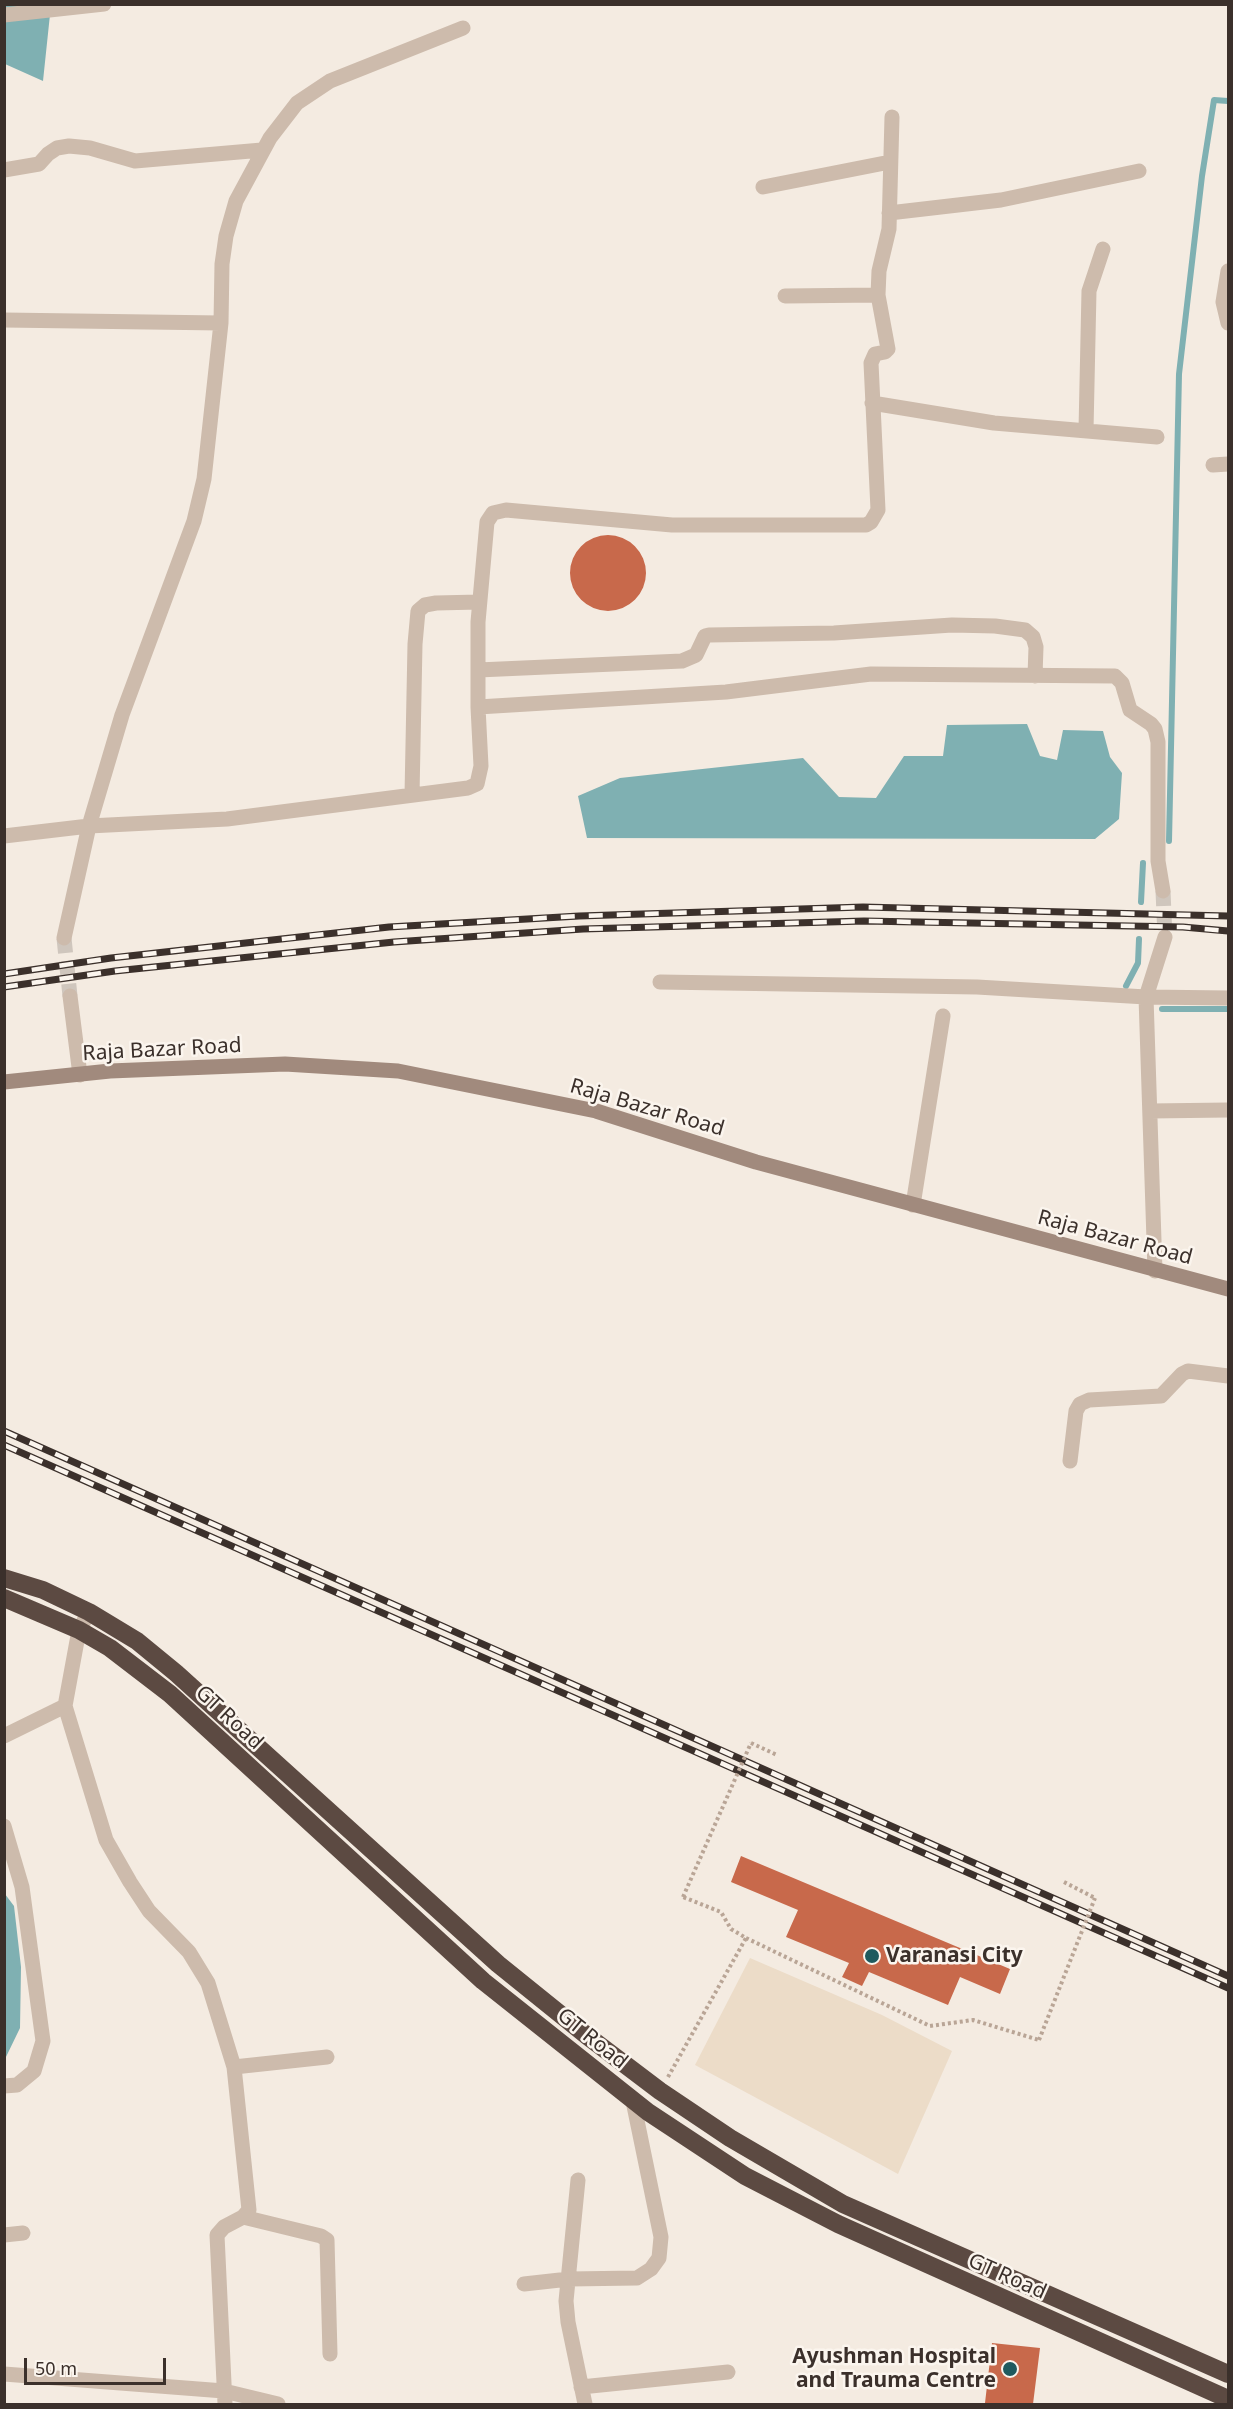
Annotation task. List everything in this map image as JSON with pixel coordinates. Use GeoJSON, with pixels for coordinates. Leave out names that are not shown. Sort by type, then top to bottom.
{"type":"FeatureCollection","features":[{"type":"Feature","properties":{"kind":"highway","name":"GT Road"},"geometry":{"type":"LineString","coordinates":[[4,1578],[43,1590],[88,1612],[137,1641],[176,1673],[498,1964],[660,2091],[730,2138],[843,2204],[1228,2374]]}},
{"type":"Feature","properties":{"kind":"highway","name":"GT Road"},"geometry":{"type":"LineString","coordinates":[[4,1598],[79,1630],[110,1648],[170,1694],[483,1981],[633,2101],[745,2176],[838,2224],[1219,2400]]}},
{"type":"Feature","properties":{"kind":"street"},"geometry":{"type":"LineString","coordinates":[[4,15],[104,4]]}},
{"type":"Feature","properties":{"kind":"street"},"geometry":{"type":"LineString","coordinates":[[64,938],[89,826],[122,715],[194,521],[204,479],[221,323],[222,264],[226,236],[236,201],[262,150],[297,103],[330,81],[463,28]]}},
{"type":"Feature","properties":{"kind":"street"},"geometry":{"type":"LineString","coordinates":[[4,836],[89,826],[227,819],[468,788],[477,784],[482,766],[478,707],[479,602],[487,522],[493,513],[506,510],[672,525],[866,525],[871,522],[878,510],[871,363],[875,354],[888,349],[878,295],[879,271],[889,229],[892,117]]}},
{"type":"Feature","properties":{"kind":"street"},"geometry":{"type":"LineString","coordinates":[[4,171],[39,164],[57,148],[69,146],[90,148],[135,161],[262,150]]}},
{"type":"Feature","properties":{"kind":"street"},"geometry":{"type":"LineString","coordinates":[[763,187],[890,162]]}},
{"type":"Feature","properties":{"kind":"street"},"geometry":{"type":"LineString","coordinates":[[889,213],[1001,200],[1139,171]]}},
{"type":"Feature","properties":{"kind":"street"},"geometry":{"type":"LineString","coordinates":[[1086,430],[1089,291],[1103,249]]}},
{"type":"Feature","properties":{"kind":"street"},"geometry":{"type":"LineString","coordinates":[[1228,271],[1223,302],[1228,323]]}},
{"type":"Feature","properties":{"kind":"street"},"geometry":{"type":"LineString","coordinates":[[785,296],[878,295]]}},
{"type":"Feature","properties":{"kind":"street"},"geometry":{"type":"LineString","coordinates":[[4,320],[221,323]]}},
{"type":"Feature","properties":{"kind":"street"},"geometry":{"type":"LineString","coordinates":[[872,403],[994,423],[1157,437]]}},
{"type":"Feature","properties":{"kind":"street"},"geometry":{"type":"LineString","coordinates":[[412,795],[415,644],[418,611],[425,605],[436,603],[479,602]]}},
{"type":"Feature","properties":{"kind":"street"},"geometry":{"type":"LineString","coordinates":[[478,670],[682,661],[696,655],[705,636],[709,635],[834,633],[951,625],[995,626],[1025,630],[1033,637],[1036,647],[1035,676]]}},
{"type":"Feature","properties":{"kind":"street"},"geometry":{"type":"LineString","coordinates":[[478,707],[726,692],[871,674],[1115,676],[1122,683],[1130,710],[1151,724],[1155,729],[1158,742],[1158,861],[1163,891]]}},
{"type":"Feature","properties":{"kind":"street"},"geometry":{"type":"LineString","coordinates":[[1155,1271],[1146,997],[1166,938]]}},
{"type":"Feature","properties":{"kind":"street"},"geometry":{"type":"LineString","coordinates":[[660,982],[977,987],[1146,997],[1228,998]]}},
{"type":"Feature","properties":{"kind":"street"},"geometry":{"type":"LineString","coordinates":[[70,996],[80,1075]]}},
{"type":"Feature","properties":{"kind":"street"},"geometry":{"type":"LineString","coordinates":[[913,1205],[943,1016]]}},
{"type":"Feature","properties":{"kind":"street","name":"Raja Bazar Road"},"geometry":{"type":"LineString","coordinates":[[4,1082],[110,1071],[285,1064],[398,1071],[596,1111],[756,1162],[1228,1289]]}},
{"type":"Feature","properties":{"kind":"street"},"geometry":{"type":"LineString","coordinates":[[1150,1111],[1228,1110]]}},
{"type":"Feature","properties":{"kind":"street"},"geometry":{"type":"LineString","coordinates":[[1071,1461],[1076,1411],[1080,1404],[1089,1400],[1161,1396],[1182,1374],[1188,1371],[1228,1376]]}},
{"type":"Feature","properties":{"kind":"street"},"geometry":{"type":"LineString","coordinates":[[88,1612],[79,1630],[65,1706],[106,1840],[149,1911],[189,1952],[208,1983],[234,2067],[249,2210],[243,2217],[224,2227],[217,2235],[224,2398]]}},
{"type":"Feature","properties":{"kind":"street"},"geometry":{"type":"LineString","coordinates":[[4,1736],[65,1706]]}},
{"type":"Feature","properties":{"kind":"street"},"geometry":{"type":"LineString","coordinates":[[4,1826],[22,1887],[43,2041],[34,2071],[17,2085],[4,2086]]}},
{"type":"Feature","properties":{"kind":"street"},"geometry":{"type":"LineString","coordinates":[[234,2067],[327,2057]]}},
{"type":"Feature","properties":{"kind":"street"},"geometry":{"type":"LineString","coordinates":[[524,2284],[568,2279],[637,2278],[651,2269],[659,2258],[661,2237],[633,2101]]}},
{"type":"Feature","properties":{"kind":"street"},"geometry":{"type":"LineString","coordinates":[[578,2180],[566,2301],[568,2322],[585,2404]]}},
{"type":"Feature","properties":{"kind":"street"},"geometry":{"type":"LineString","coordinates":[[243,2217],[321,2236],[327,2240],[330,2354]]}},
{"type":"Feature","properties":{"kind":"street"},"geometry":{"type":"LineString","coordinates":[[4,2235],[23,2233]]}},
{"type":"Feature","properties":{"kind":"street"},"geometry":{"type":"LineString","coordinates":[[581,2387],[728,2372]]}},
{"type":"Feature","properties":{"kind":"street"},"geometry":{"type":"LineString","coordinates":[[4,2374],[278,2404]]}},
{"type":"Feature","properties":{"kind":"path"},"geometry":{"type":"LineString","coordinates":[[777,1755],[751,1743],[683,1898],[721,1912],[731,1929],[746,1938],[930,2026],[973,2020],[1039,2040],[1095,1898],[1064,1882]]}},
{"type":"Feature","properties":{"kind":"path"},"geometry":{"type":"LineString","coordinates":[[660,2091],[746,1938]]}},
{"type":"Feature","properties":{"kind":"shaded area"},"geometry":{"type":"Polygon","coordinates":[[[750,1958],[882,2015],[952,2051],[898,2174],[695,2065],[750,1958]]]}},
{"type":"Feature","properties":{"kind":"water"},"geometry":{"type":"Polygon","coordinates":[[[5,5],[51,5],[43,81],[5,64],[5,5]]]}},
{"type":"Feature","properties":{"kind":"water"},"geometry":{"type":"Polygon","coordinates":[[[1027,724],[1040,756],[1057,760],[1063,730],[1103,731],[1110,757],[1122,773],[1119,819],[1095,839],[587,838],[578,796],[620,778],[803,758],[839,797],[876,798],[904,756],[943,756],[947,725],[1027,724]]]}},
{"type":"Feature","properties":{"kind":"water"},"geometry":{"type":"Polygon","coordinates":[[[5,1894],[14,1906],[21,1967],[20,2028],[5,2059],[5,1894]]]}},
{"type":"Feature","properties":{"kind":"building"},"geometry":{"type":"Polygon","coordinates":[[[601,535],[615,535],[629,541],[640,552],[646,566],[643,588],[635,600],[615,611],[601,611],[587,605],[576,594],[570,580],[570,566],[576,552],[587,541],[601,535]]]}},
{"type":"Feature","properties":{"kind":"building"},"geometry":{"type":"Polygon","coordinates":[[[741,1856],[1010,1969],[1000,1994],[960,1977],[948,2005],[869,1972],[862,1986],[842,1977],[849,1963],[786,1937],[798,1910],[731,1882],[741,1856]]]}},
{"type":"Feature","properties":{"kind":"building"},"geometry":{"type":"Polygon","coordinates":[[[992,2343],[1040,2348],[1033,2404],[985,2403],[992,2343]]]}},
{"type":"Feature","properties":{"kind":"waterway"},"geometry":{"type":"LineString","coordinates":[[1169,841],[1179,374],[1202,176],[1214,100],[1228,101]]}},
{"type":"Feature","properties":{"kind":"waterway"},"geometry":{"type":"LineString","coordinates":[[1141,902],[1143,863]]}},
{"type":"Feature","properties":{"kind":"waterway"},"geometry":{"type":"LineString","coordinates":[[1126,986],[1138,963],[1139,939]]}},
{"type":"Feature","properties":{"kind":"waterway"},"geometry":{"type":"LineString","coordinates":[[1162,1009],[1228,1009]]}},
{"type":"Feature","properties":{"kind":"tunnel"},"geometry":{"type":"LineString","coordinates":[[1163,891],[1165,937]]}},
{"type":"Feature","properties":{"kind":"tunnel"},"geometry":{"type":"LineString","coordinates":[[64,938],[70,996]]}},
{"type":"Feature","properties":{"kind":"railway"},"geometry":{"type":"LineString","coordinates":[[4,974],[111,958],[389,927],[579,916],[863,907],[1228,916]]}},
{"type":"Feature","properties":{"kind":"railway"},"geometry":{"type":"LineString","coordinates":[[4,987],[115,971],[394,942],[583,929],[864,921],[1183,927],[1228,931]]}},
{"type":"Feature","properties":{"kind":"railway"},"geometry":{"type":"LineString","coordinates":[[4,1431],[1228,1976]]}},
{"type":"Feature","properties":{"kind":"railway"},"geometry":{"type":"LineString","coordinates":[[4,1445],[1228,1988]]}},
{"type":"Feature","properties":{"kind":"place","name":"Varanasi City"},"geometry":{"type":"Point","coordinates":[872,1956]}},
{"type":"Feature","properties":{"kind":"place","name":"Ayushman Hospital and Trauma Centre"},"geometry":{"type":"Point","coordinates":[1010,2369]}}]}
